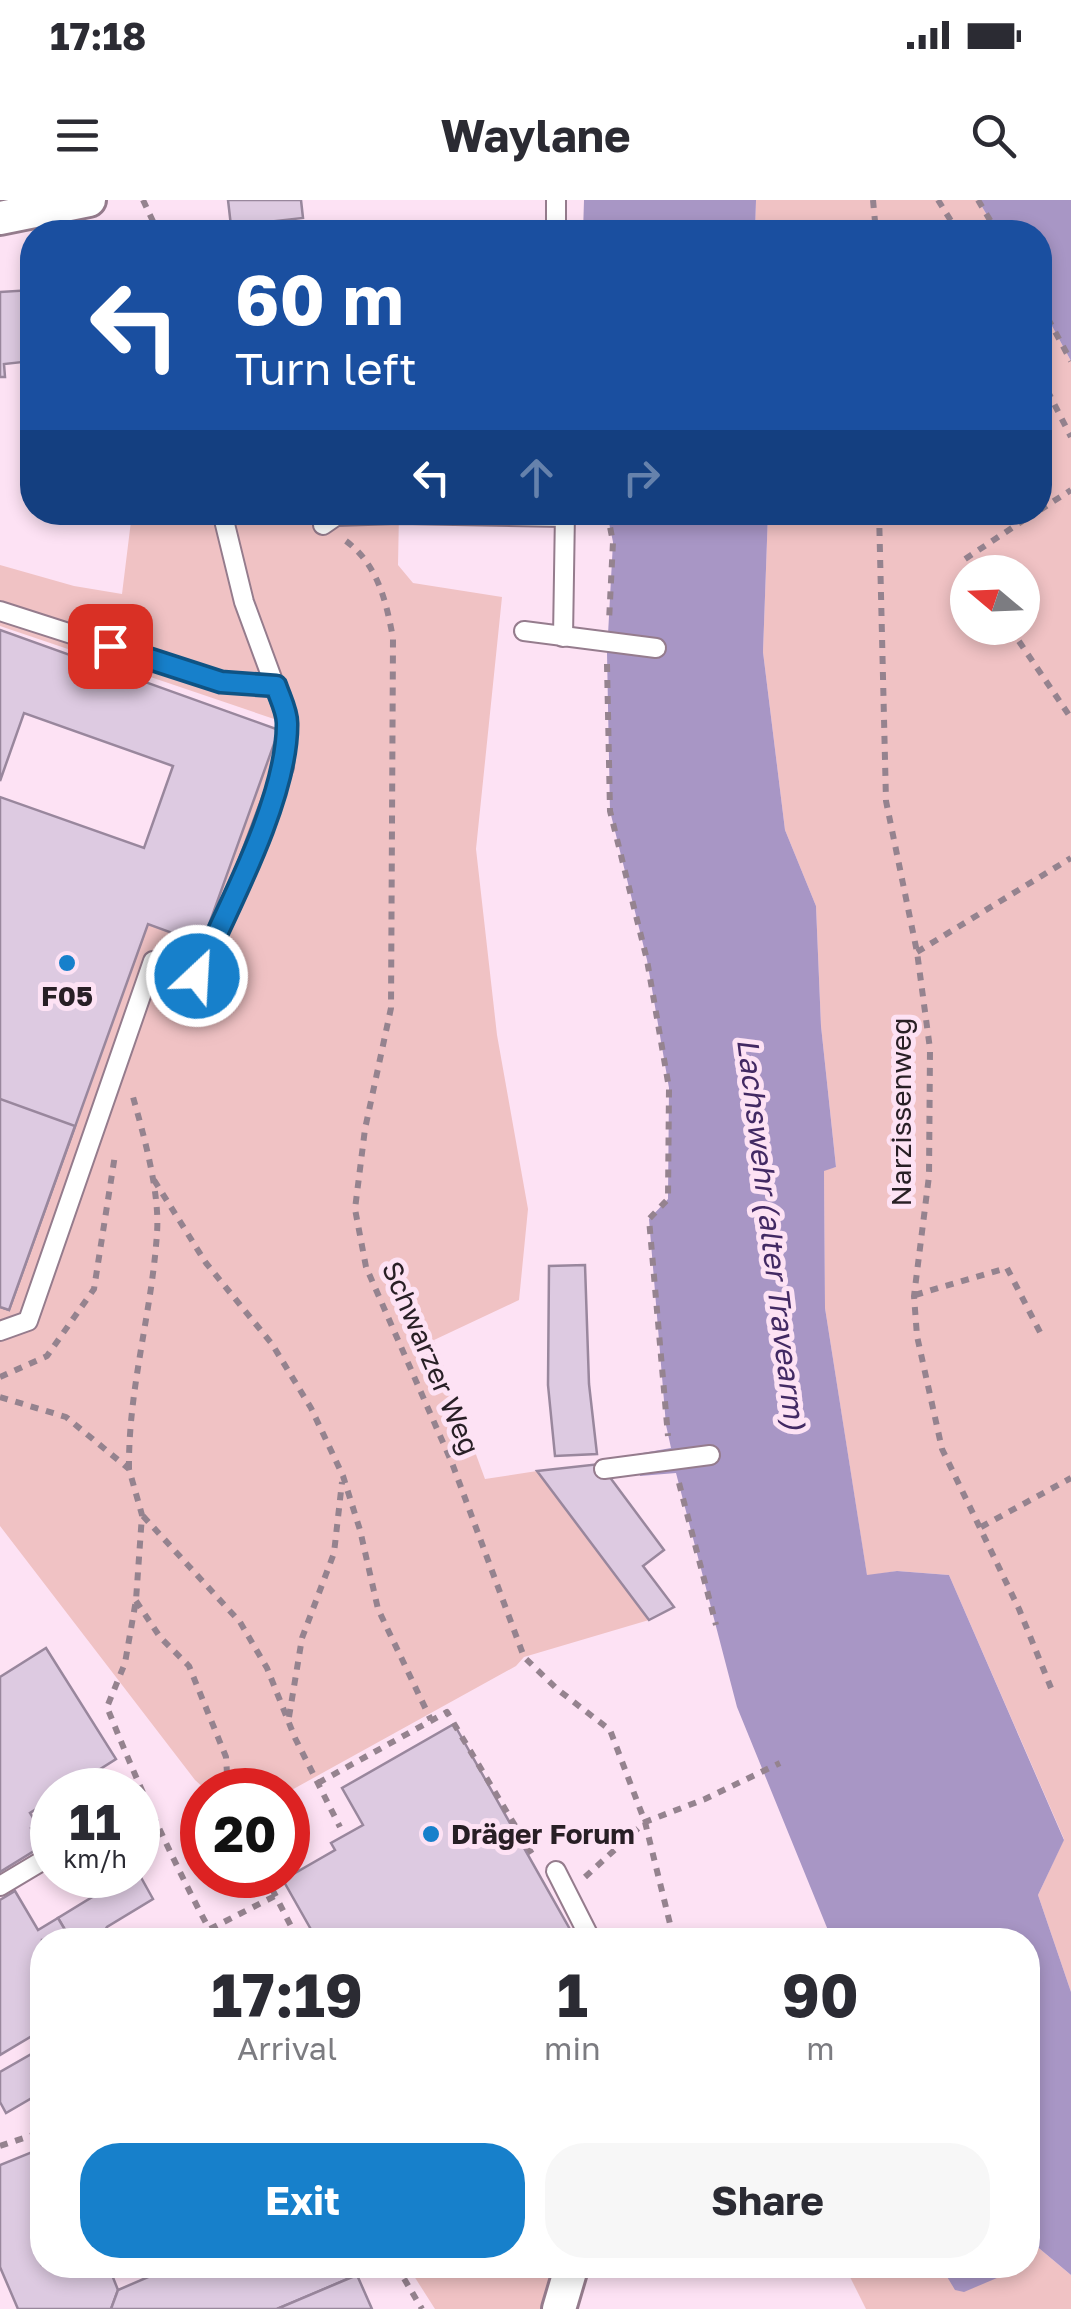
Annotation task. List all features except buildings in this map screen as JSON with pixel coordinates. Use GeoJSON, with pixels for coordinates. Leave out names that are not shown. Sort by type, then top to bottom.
{"type":"FeatureCollection","features":[{"type":"Feature","properties":{"kind":"street"},"geometry":{"type":"LineString","coordinates":[[0,218],[89,200]]}},
{"type":"Feature","properties":{"kind":"street"},"geometry":{"type":"LineString","coordinates":[[559,2309],[568,2278]]}},
{"type":"Feature","properties":{"kind":"lane"},"geometry":{"type":"LineString","coordinates":[[0,1331],[28,1321],[153,962],[197,976],[246,868],[284,767],[287,718],[244,602],[225,525]]}},
{"type":"Feature","properties":{"kind":"lane"},"geometry":{"type":"LineString","coordinates":[[564,636],[565,525]]}},
{"type":"Feature","properties":{"kind":"lane"},"geometry":{"type":"LineString","coordinates":[[0,611],[221,682],[276,686]]}},
{"type":"Feature","properties":{"kind":"lane"},"geometry":{"type":"LineString","coordinates":[[524,631],[656,648]]}},
{"type":"Feature","properties":{"kind":"lane"},"geometry":{"type":"LineString","coordinates":[[604,1469],[710,1455]]}},
{"type":"Feature","properties":{"kind":"lane"},"geometry":{"type":"LineString","coordinates":[[0,1886],[30,1868]]}},
{"type":"Feature","properties":{"kind":"lane"},"geometry":{"type":"LineString","coordinates":[[556,1871],[585,1928]]}},
{"type":"Feature","properties":{"kind":"path"},"geometry":{"type":"LineString","coordinates":[[1052,326],[1071,362]]}},
{"type":"Feature","properties":{"kind":"path"},"geometry":{"type":"LineString","coordinates":[[1052,400],[1071,437]]}},
{"type":"Feature","properties":{"kind":"path","name":"Schwarzer Weg"},"geometry":{"type":"LineString","coordinates":[[323,525],[351,544],[368,564],[385,595],[392,638],[390,1008],[365,1129],[354,1209],[366,1267],[452,1463],[524,1658],[610,1730],[644,1822],[671,1928]]}},
{"type":"Feature","properties":{"kind":"path"},"geometry":{"type":"LineString","coordinates":[[609,622],[613,542],[610,525]]}},
{"type":"Feature","properties":{"kind":"path","name":"Narzissenweg"},"geometry":{"type":"LineString","coordinates":[[880,525],[886,801],[917,952],[930,1049],[929,1176],[914,1296],[917,1336],[942,1448],[1051,1688]]}},
{"type":"Feature","properties":{"kind":"path"},"geometry":{"type":"LineString","coordinates":[[970,555],[1016,525]]}},
{"type":"Feature","properties":{"kind":"path"},"geometry":{"type":"LineString","coordinates":[[1022,645],[1071,718]]}},
{"type":"Feature","properties":{"kind":"path"},"geometry":{"type":"LineString","coordinates":[[607,653],[610,811],[647,960],[669,1088],[668,1199],[650,1219],[671,1448]]}},
{"type":"Feature","properties":{"kind":"path"},"geometry":{"type":"LineString","coordinates":[[917,952],[1071,858]]}},
{"type":"Feature","properties":{"kind":"path"},"geometry":{"type":"LineString","coordinates":[[121,1051],[148,1152],[158,1230],[129,1434],[129,1469],[142,1515],[136,1600],[125,1662],[107,1706],[143,1798],[209,1928]]}},
{"type":"Feature","properties":{"kind":"path"},"geometry":{"type":"LineString","coordinates":[[0,1377],[47,1356],[94,1289],[116,1137]]}},
{"type":"Feature","properties":{"kind":"path"},"geometry":{"type":"LineString","coordinates":[[150,1175],[206,1263],[272,1344],[311,1408],[343,1476],[378,1608],[432,1720]]}},
{"type":"Feature","properties":{"kind":"path"},"geometry":{"type":"LineString","coordinates":[[914,1296],[1007,1268],[1042,1336]]}},
{"type":"Feature","properties":{"kind":"path"},"geometry":{"type":"LineString","coordinates":[[0,1397],[66,1417],[129,1469]]}},
{"type":"Feature","properties":{"kind":"path"},"geometry":{"type":"LineString","coordinates":[[676,1472],[716,1625]]}},
{"type":"Feature","properties":{"kind":"path"},"geometry":{"type":"LineString","coordinates":[[289,1718],[302,1638],[334,1553],[343,1476]]}},
{"type":"Feature","properties":{"kind":"path"},"geometry":{"type":"LineString","coordinates":[[981,1527],[1071,1478]]}},
{"type":"Feature","properties":{"kind":"path"},"geometry":{"type":"LineString","coordinates":[[142,1515],[240,1622],[267,1668],[340,1828]]}},
{"type":"Feature","properties":{"kind":"path"},"geometry":{"type":"LineString","coordinates":[[136,1600],[160,1637],[189,1666],[227,1768]]}},
{"type":"Feature","properties":{"kind":"path"},"geometry":{"type":"LineString","coordinates":[[318,1783],[446,1712],[545,1877],[556,1871]]}},
{"type":"Feature","properties":{"kind":"path"},"geometry":{"type":"LineString","coordinates":[[567,1892],[644,1822],[705,1799],[780,1763]]}},
{"type":"Feature","properties":{"kind":"path"},"geometry":{"type":"LineString","coordinates":[[214,1928],[270,1898]]}},
{"type":"Feature","properties":{"kind":"path"},"geometry":{"type":"LineString","coordinates":[[275,1898],[291,1928]]}},
{"type":"Feature","properties":{"kind":"path"},"geometry":{"type":"LineString","coordinates":[[0,2146],[30,2136]]}},
{"type":"Feature","properties":{"kind":"path"},"geometry":{"type":"LineString","coordinates":[[404,2278],[422,2309]]}},
{"type":"Feature","properties":{"kind":"shaded area"},"geometry":{"type":"Polygon","coordinates":[[[756,200],[978,200],[990,220],[755,220],[756,200]]]}},
{"type":"Feature","properties":{"kind":"shaded area"},"geometry":{"type":"Polygon","coordinates":[[[1052,326],[1071,361],[1071,1992],[1038,1895],[1064,1839],[949,1575],[897,1571],[867,1576],[825,1308],[824,1170],[836,1167],[821,1026],[816,906],[785,830],[763,652],[768,525],[1052,525],[1052,326]]]}},
{"type":"Feature","properties":{"kind":"shaded area"},"geometry":{"type":"Polygon","coordinates":[[[131,525],[399,525],[398,565],[413,583],[502,597],[476,849],[497,1035],[528,1209],[519,1300],[434,1340],[485,1479],[537,1471],[649,1620],[524,1657],[516,1666],[310,1780],[310,1768],[186,1768],[0,1526],[0,1307],[10,1310],[148,924],[202,944],[283,722],[0,626],[0,565],[74,586],[122,594],[131,525]]]}},
{"type":"Feature","properties":{"kind":"shaded area"},"geometry":{"type":"Polygon","coordinates":[[[1040,2249],[1071,2275],[1071,2309],[866,2309],[850,2278],[1040,2278],[1040,2249]]]}},
{"type":"Feature","properties":{"kind":"shaded area"},"geometry":{"type":"Polygon","coordinates":[[[415,2278],[554,2278],[541,2309],[435,2309],[415,2278]]]}},
{"type":"Feature","properties":{"kind":"water"},"geometry":{"type":"Polygon","coordinates":[[[584,200],[756,200],[755,220],[583,220],[584,200]]]}},
{"type":"Feature","properties":{"kind":"water"},"geometry":{"type":"Polygon","coordinates":[[[978,200],[1071,200],[1071,361],[1052,326],[1052,220],[990,220],[978,200]]]}},
{"type":"Feature","properties":{"kind":"water","name":"Lachswehr (alter Travearm)"},"geometry":{"type":"Polygon","coordinates":[[[609,525],[768,525],[763,652],[785,830],[816,906],[821,1026],[836,1167],[824,1171],[825,1308],[867,1575],[897,1571],[949,1575],[1064,1840],[1038,1895],[1071,1992],[1071,2275],[1040,2249],[1040,1928],[827,1928],[737,1707],[676,1473],[640,1476],[637,1454],[671,1448],[649,1219],[668,1199],[669,1088],[647,960],[610,811],[607,653],[613,542],[609,525]]]}},
{"type":"Feature","properties":{"kind":"water"},"geometry":{"type":"Polygon","coordinates":[[[948,2278],[997,2278],[964,2292],[955,2290],[948,2278]]]}},
{"type":"Feature","properties":{"kind":"place","name":"F05"},"geometry":{"type":"Point","coordinates":[67,963]}},
{"type":"Feature","properties":{"kind":"place","name":"Dräger Forum"},"geometry":{"type":"Point","coordinates":[431,1834]}},
{"type":"Feature","properties":{"kind":"route"},"geometry":{"type":"LineString","coordinates":[[110,646],[221,682],[276,686],[287,718],[284,767],[246,868],[197,976]]}}]}
